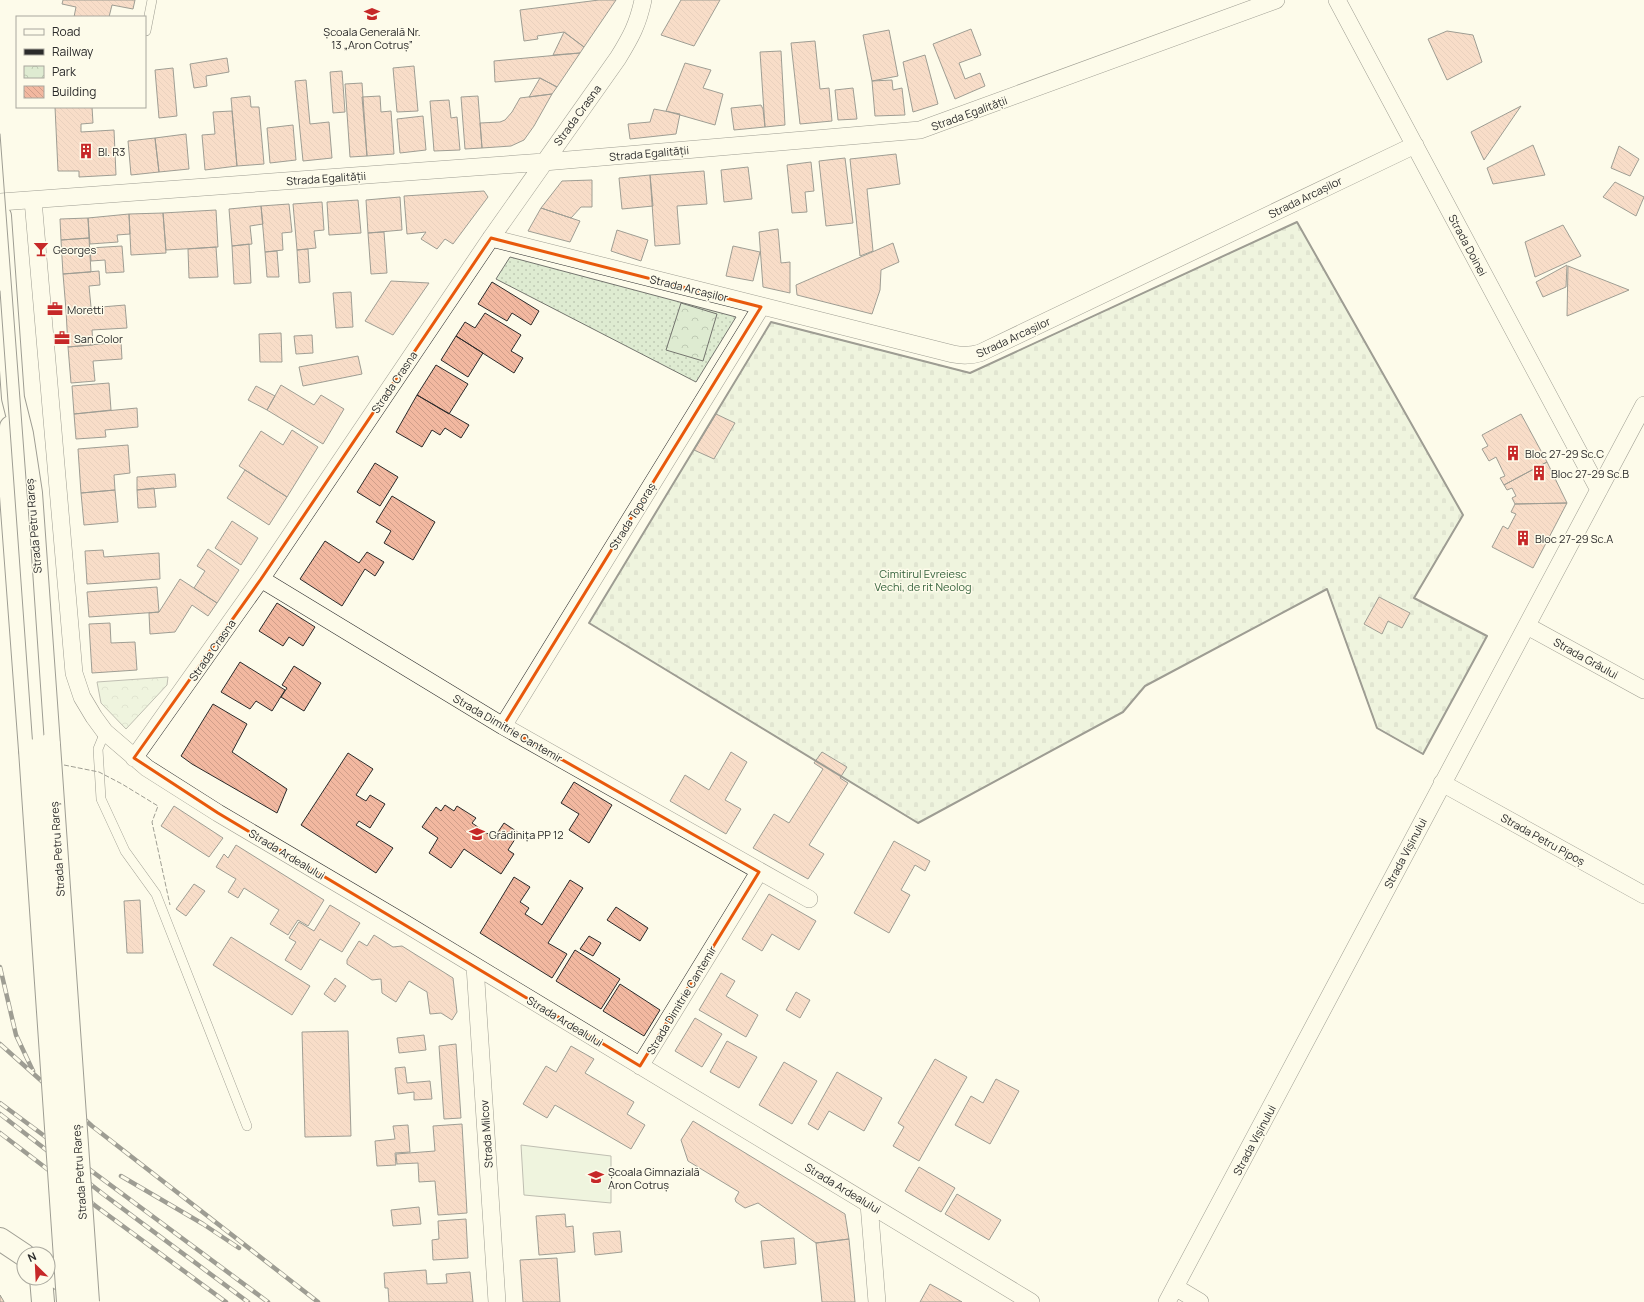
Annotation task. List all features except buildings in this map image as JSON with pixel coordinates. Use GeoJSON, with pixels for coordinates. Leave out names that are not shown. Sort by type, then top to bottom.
{"type":"FeatureCollection","features":[{"type":"Feature","properties":{"kind":"main road","name":"Strada Petru Rareș"},"geometry":{"type":"LineString","coordinates":[[0,216],[14,398],[22,434],[31,493],[88,1302]]}},
{"type":"Feature","properties":{"kind":"main road","name":"Strada Petru Rareș"},"geometry":{"type":"LineString","coordinates":[[14,398],[11,442],[11,496],[68,1302]]}},
{"type":"Feature","properties":{"kind":"main road"},"geometry":{"type":"LineString","coordinates":[[0,1239],[16,1250]]}},
{"type":"Feature","properties":{"kind":"main road"},"geometry":{"type":"LineString","coordinates":[[56,1276],[94,1302]]}},
{"type":"Feature","properties":{"kind":"main road"},"geometry":{"type":"LineString","coordinates":[[41,1286],[42,1302]]}},
{"type":"Feature","properties":{"kind":"street","name":"Strada Crasna"},"geometry":{"type":"LineString","coordinates":[[134,758],[261,579],[490,238],[631,39],[639,21],[643,0]]}},
{"type":"Feature","properties":{"kind":"street","name":"Strada Egalității"},"geometry":{"type":"LineString","coordinates":[[0,202],[544,162],[920,130],[1276,0]]}},
{"type":"Feature","properties":{"kind":"street","name":"Strada Doinei"},"geometry":{"type":"LineString","coordinates":[[1337,0],[1599,490]]}},
{"type":"Feature","properties":{"kind":"street","name":"Strada Arcașilor"},"geometry":{"type":"LineString","coordinates":[[490,238],[953,354],[972,356],[1415,145]]}},
{"type":"Feature","properties":{"kind":"street"},"geometry":{"type":"LineString","coordinates":[[33,200],[74,672],[82,697],[105,732]]}},
{"type":"Feature","properties":{"kind":"street","name":"Strada Toporaș"},"geometry":{"type":"LineString","coordinates":[[503,726],[762,306]]}},
{"type":"Feature","properties":{"kind":"street","name":"Strada Vișinului"},"geometry":{"type":"LineString","coordinates":[[1171,1295],[1644,405]]}},
{"type":"Feature","properties":{"kind":"street","name":"Strada Dimitrie Cantemir"},"geometry":{"type":"LineString","coordinates":[[261,579],[503,726],[809,899]]}},
{"type":"Feature","properties":{"kind":"street","name":"Strada Grâului"},"geometry":{"type":"LineString","coordinates":[[1527,626],[1644,690]]}},
{"type":"Feature","properties":{"kind":"street","name":"Strada Ardealului"},"geometry":{"type":"LineString","coordinates":[[105,732],[147,768],[218,813],[475,966],[1031,1302]]}},
{"type":"Feature","properties":{"kind":"street","name":"Strada Petru Pipoș"},"geometry":{"type":"LineString","coordinates":[[1442,784],[1644,895]]}},
{"type":"Feature","properties":{"kind":"street","name":"Strada Dimitrie Cantemir"},"geometry":{"type":"LineString","coordinates":[[640,1066],[759,872]]}},
{"type":"Feature","properties":{"kind":"street","name":"Strada Milcov"},"geometry":{"type":"LineString","coordinates":[[475,966],[497,1302]]}},
{"type":"Feature","properties":{"kind":"street"},"geometry":{"type":"LineString","coordinates":[[869,1204],[876,1302]]}},
{"type":"Feature","properties":{"kind":"street"},"geometry":{"type":"LineString","coordinates":[[1171,1295],[1200,1302]]}},
{"type":"Feature","properties":{"kind":"lane"},"geometry":{"type":"LineString","coordinates":[[146,31],[152,0]]}},
{"type":"Feature","properties":{"kind":"lane"},"geometry":{"type":"LineString","coordinates":[[105,732],[98,749],[101,799],[125,851],[156,894],[247,1126]]}},
{"type":"Feature","properties":{"kind":"highlighted area"},"geometry":{"type":"Polygon","coordinates":[[[491,238],[761,307],[503,726],[759,872],[640,1066],[218,813],[134,758],[261,579],[491,238]]]}},
{"type":"Feature","properties":{"kind":"green space","name":"Cimitirul Evreiesc Vechi, de rit Neolog"},"geometry":{"type":"Polygon","coordinates":[[[1297,222],[1463,515],[1414,598],[1487,636],[1423,754],[1377,728],[1327,589],[1145,686],[1123,712],[918,823],[589,623],[771,322],[970,373],[1297,222]]]}},
{"type":"Feature","properties":{"kind":"green space"},"geometry":{"type":"Polygon","coordinates":[[[510,257],[736,317],[696,382],[496,279],[510,257]]]}},
{"type":"Feature","properties":{"kind":"green space"},"geometry":{"type":"Polygon","coordinates":[[[681,303],[717,314],[703,361],[666,350],[681,303]]]}},
{"type":"Feature","properties":{"kind":"green space"},"geometry":{"type":"Polygon","coordinates":[[[168,677],[167,685],[126,729],[101,703],[97,682],[168,677]]]}},
{"type":"Feature","properties":{"kind":"green space"},"geometry":{"type":"Polygon","coordinates":[[[521,1145],[611,1156],[611,1203],[524,1195],[521,1145]]]}},
{"type":"Feature","properties":{"kind":"tram line"},"geometry":{"type":"LineString","coordinates":[[0,134],[29,519],[83,1302]]}},
{"type":"Feature","properties":{"kind":"tram line"},"geometry":{"type":"LineString","coordinates":[[0,291],[73,1302]]}},
{"type":"Feature","properties":{"kind":"railway"},"geometry":{"type":"LineString","coordinates":[[0,967],[16,1035],[33,1071]]}},
{"type":"Feature","properties":{"kind":"railway"},"geometry":{"type":"LineString","coordinates":[[0,1044],[92,1126],[318,1302]]}},
{"type":"Feature","properties":{"kind":"railway"},"geometry":{"type":"LineString","coordinates":[[0,1103],[268,1302]]}},
{"type":"Feature","properties":{"kind":"railway"},"geometry":{"type":"LineString","coordinates":[[0,1114],[103,1194],[248,1302]]}},
{"type":"Feature","properties":{"kind":"railway"},"geometry":{"type":"LineString","coordinates":[[0,1133],[226,1302]]}},
{"type":"Feature","properties":{"kind":"railway"},"geometry":{"type":"LineString","coordinates":[[121,1176],[203,1224],[239,1248]]}},
{"type":"Feature","properties":{"kind":"fence"},"geometry":{"type":"LineString","coordinates":[[64,765],[99,772],[158,806],[152,822],[170,905]]}},
{"type":"Feature","properties":{"kind":"wall"},"geometry":{"type":"LineString","coordinates":[[1297,222],[1463,515],[1414,598],[1487,636],[1423,754],[1377,728],[1327,589],[1145,686],[1123,712],[918,823],[589,623],[771,322],[970,373],[1297,222]]}},
{"type":"Feature","properties":{"kind":"place","name":"Școala Generală Nr. 13 „Aron Cotruș”"},"geometry":{"type":"Point","coordinates":[372,14]}},
{"type":"Feature","properties":{"kind":"place","name":"Bl. R3"},"geometry":{"type":"Point","coordinates":[86,151]}},
{"type":"Feature","properties":{"kind":"place","name":"Georges"},"geometry":{"type":"Point","coordinates":[41,249]}},
{"type":"Feature","properties":{"kind":"place","name":"Moretti"},"geometry":{"type":"Point","coordinates":[55,309]}},
{"type":"Feature","properties":{"kind":"place","name":"San Color"},"geometry":{"type":"Point","coordinates":[62,338]}},
{"type":"Feature","properties":{"kind":"place","name":"Bloc 27-29 Sc.C"},"geometry":{"type":"Point","coordinates":[1513,453]}},
{"type":"Feature","properties":{"kind":"place","name":"Bloc 27-29 Sc.B"},"geometry":{"type":"Point","coordinates":[1539,473]}},
{"type":"Feature","properties":{"kind":"place","name":"Bloc 27-29 Sc.A"},"geometry":{"type":"Point","coordinates":[1523,538]}},
{"type":"Feature","properties":{"kind":"place","name":"Grădinița PP 12"},"geometry":{"type":"Point","coordinates":[477,834]}},
{"type":"Feature","properties":{"kind":"place","name":"Școala Gimnazială Aron Cotruș"},"geometry":{"type":"Point","coordinates":[596,1177]}}]}
